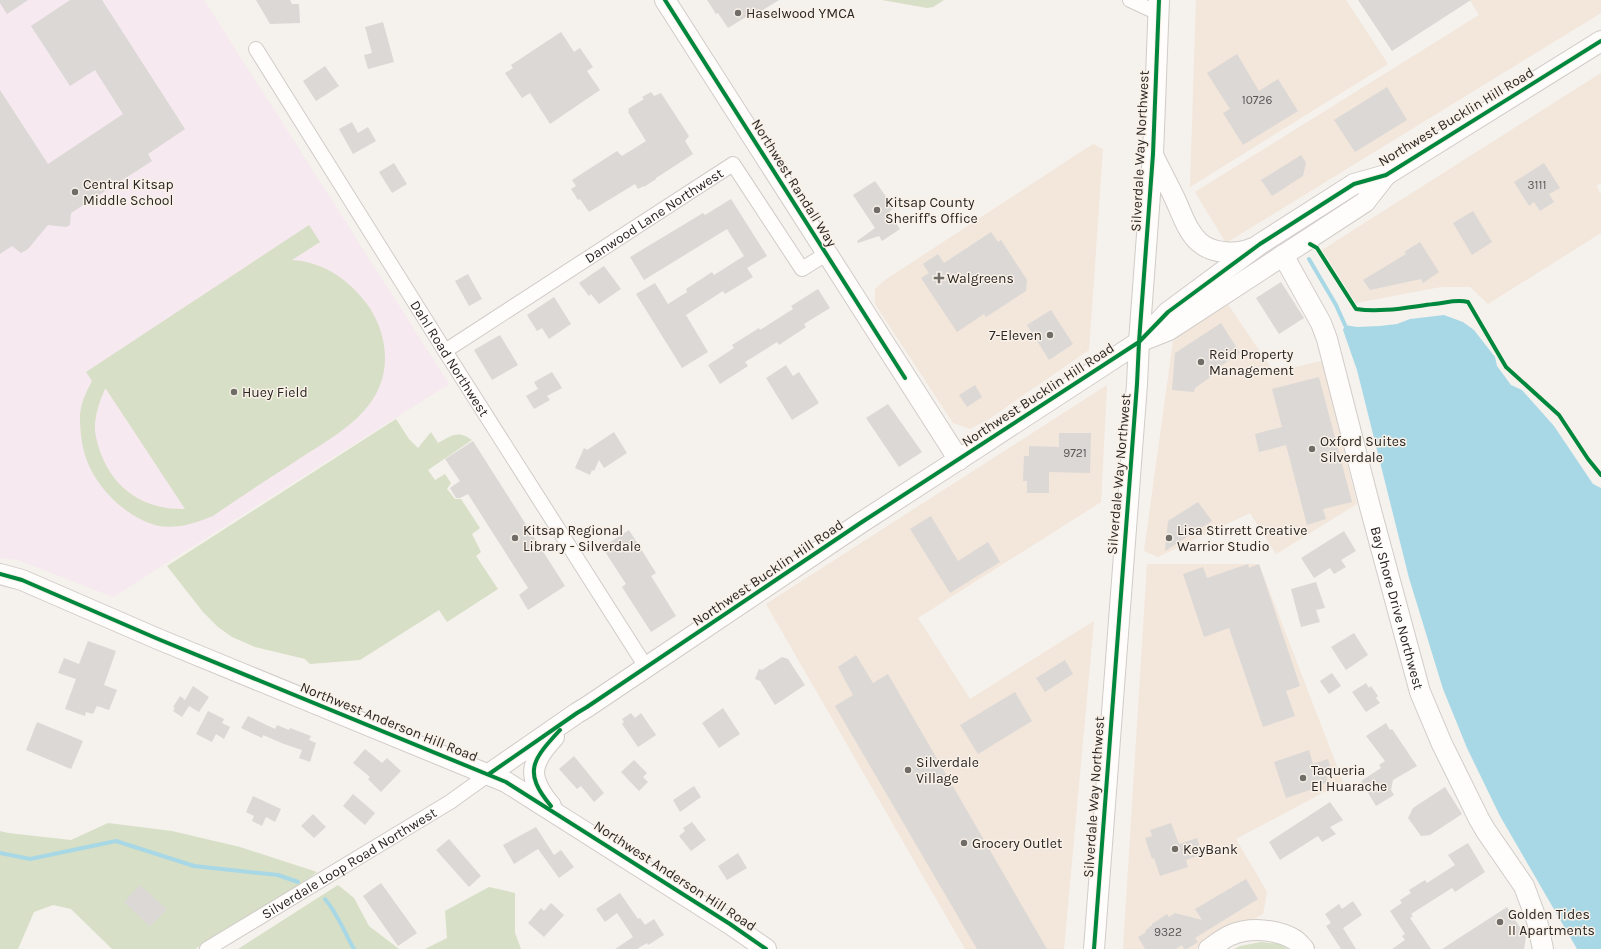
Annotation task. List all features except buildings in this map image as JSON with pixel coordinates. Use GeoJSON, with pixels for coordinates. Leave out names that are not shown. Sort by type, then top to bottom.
{"type":"FeatureCollection","features":[{"type":"Feature","properties":{"kind":"main road","name":"Northwest Randall Way"},"geometry":{"type":"LineString","coordinates":[[664,0],[959,460]]}},
{"type":"Feature","properties":{"kind":"main road","name":"Silverdale Way Northwest"},"geometry":{"type":"LineString","coordinates":[[1094,949],[1137,384],[1152,154],[1159,6]]}},
{"type":"Feature","properties":{"kind":"main road","name":"Northwest Bucklin Hill Road"},"geometry":{"type":"LineString","coordinates":[[1139,342],[1168,312],[1260,244],[1354,184],[1386,175],[1601,41]]}},
{"type":"Feature","properties":{"kind":"main road"},"geometry":{"type":"LineString","coordinates":[[1152,154],[1189,230],[1200,243],[1213,250],[1234,252],[1250,250],[1260,244]]}},
{"type":"Feature","properties":{"kind":"main road","name":"Northwest Bucklin Hill Road"},"geometry":{"type":"LineString","coordinates":[[489,774],[577,713],[778,580],[862,522],[1139,342],[1169,330],[1365,202],[1386,175]]}},
{"type":"Feature","properties":{"kind":"main road","name":"Northwest Bucklin Hill Road"},"geometry":{"type":"LineString","coordinates":[[1283,255],[1292,231],[1300,219]]}},
{"type":"Feature","properties":{"kind":"main road","name":"Bay Shore Drive Northwest"},"geometry":{"type":"LineString","coordinates":[[1283,255],[1321,323],[1327,339],[1370,507],[1420,692],[1442,744],[1479,819],[1524,886],[1537,921],[1543,949]]}},
{"type":"Feature","properties":{"kind":"main road","name":"Northwest Anderson Hill Road"},"geometry":{"type":"LineString","coordinates":[[0,574],[22,580],[165,642],[506,782],[561,815],[730,924],[766,949]]}},
{"type":"Feature","properties":{"kind":"main road"},"geometry":{"type":"LineString","coordinates":[[561,815],[551,805],[538,787],[534,777],[533,768],[538,756],[544,748],[577,713]]}},
{"type":"Feature","properties":{"kind":"main road"},"geometry":{"type":"LineString","coordinates":[[1209,949],[1230,935],[1244,931],[1259,930],[1274,931],[1296,940],[1304,949]]}},
{"type":"Feature","properties":{"kind":"street"},"geometry":{"type":"LineString","coordinates":[[1130,0],[1159,6]]}},
{"type":"Feature","properties":{"kind":"street","name":"Dahl Road Northwest"},"geometry":{"type":"LineString","coordinates":[[256,49],[445,351],[646,667]]}},
{"type":"Feature","properties":{"kind":"street","name":"Danwood Lane Northwest"},"geometry":{"type":"LineString","coordinates":[[445,351],[733,164],[802,269],[826,254]]}},
{"type":"Feature","properties":{"kind":"street","name":"Silverdale Loop Road Northwest"},"geometry":{"type":"LineString","coordinates":[[207,949],[450,802],[489,774]]}},
{"type":"Feature","properties":{"kind":"shaded area"},"geometry":{"type":"Polygon","coordinates":[[[0,0],[204,0],[449,384],[113,597],[18,560],[0,558],[0,0]]]}},
{"type":"Feature","properties":{"kind":"shaded area"},"geometry":{"type":"Polygon","coordinates":[[[1196,0],[1346,0],[1388,64],[1190,187],[1196,0]]]}},
{"type":"Feature","properties":{"kind":"shaded area"},"geometry":{"type":"Polygon","coordinates":[[[1470,0],[1601,0],[1601,13],[1226,243],[1195,192],[1479,15],[1470,0]]]}},
{"type":"Feature","properties":{"kind":"shaded area"},"geometry":{"type":"Polygon","coordinates":[[[1601,73],[1601,183],[1596,186],[1601,194],[1601,233],[1488,304],[1470,287],[1441,287],[1356,303],[1322,250],[1601,73]]]}},
{"type":"Feature","properties":{"kind":"shaded area"},"geometry":{"type":"Polygon","coordinates":[[[1093,144],[1103,149],[1089,350],[989,419],[970,429],[953,423],[875,304],[875,289],[885,280],[1093,144]]]}},
{"type":"Feature","properties":{"kind":"shaded area"},"geometry":{"type":"Polygon","coordinates":[[[1227,303],[1274,372],[1322,361],[1357,504],[1276,554],[1250,513],[1158,557],[1144,551],[1173,341],[1227,303]]]}},
{"type":"Feature","properties":{"kind":"shaded area"},"geometry":{"type":"Polygon","coordinates":[[[1107,385],[1101,502],[918,618],[970,699],[1094,621],[1064,949],[965,949],[766,604],[1107,385]]]}},
{"type":"Feature","properties":{"kind":"shaded area"},"geometry":{"type":"Polygon","coordinates":[[[1147,564],[1259,564],[1343,782],[1236,839],[1267,892],[1263,914],[1195,949],[1123,949],[1147,564]]]}},
{"type":"Feature","properties":{"kind":"green space"},"geometry":{"type":"Polygon","coordinates":[[[882,0],[944,0],[933,7],[927,8],[882,0]]]}},
{"type":"Feature","properties":{"kind":"green space","name":"Huey Field"},"geometry":{"type":"Polygon","coordinates":[[[309,225],[320,242],[292,260],[327,269],[347,282],[364,300],[377,321],[385,352],[382,378],[376,394],[367,408],[355,420],[326,442],[213,516],[193,523],[173,527],[159,526],[147,522],[124,509],[113,500],[89,467],[83,445],[80,415],[81,406],[92,381],[86,372],[309,225]],[[106,389],[98,406],[95,428],[101,454],[107,467],[123,488],[145,502],[157,506],[185,509],[106,389]]]}},
{"type":"Feature","properties":{"kind":"green space"},"geometry":{"type":"Polygon","coordinates":[[[396,419],[409,439],[418,448],[431,432],[438,443],[459,434],[472,440],[428,470],[435,480],[445,474],[451,483],[447,489],[455,499],[461,499],[480,528],[472,534],[481,552],[476,556],[498,589],[447,622],[439,610],[360,660],[310,664],[305,659],[255,647],[232,637],[218,627],[203,612],[167,566],[396,419]]]}},
{"type":"Feature","properties":{"kind":"green space"},"geometry":{"type":"Polygon","coordinates":[[[108,823],[172,831],[240,847],[317,872],[287,894],[195,949],[112,949],[71,909],[53,905],[34,912],[18,949],[0,949],[0,831],[71,840],[108,823]]]}},
{"type":"Feature","properties":{"kind":"green space"},"geometry":{"type":"Polygon","coordinates":[[[338,885],[354,898],[369,926],[399,949],[238,949],[338,885]]]}},
{"type":"Feature","properties":{"kind":"green space"},"geometry":{"type":"Polygon","coordinates":[[[489,887],[515,893],[515,933],[521,949],[425,949],[447,938],[445,911],[489,887]]]}},
{"type":"Feature","properties":{"kind":"green space"},"geometry":{"type":"Polygon","coordinates":[[[1261,942],[1280,944],[1288,949],[1234,949],[1240,946],[1261,942]]]}},
{"type":"Feature","properties":{"kind":"water"},"geometry":{"type":"Polygon","coordinates":[[[1444,315],[1463,322],[1474,330],[1495,357],[1497,366],[1511,385],[1522,390],[1554,426],[1593,484],[1601,488],[1601,949],[1577,949],[1500,816],[1467,748],[1443,689],[1409,578],[1357,370],[1343,330],[1345,325],[1357,327],[1380,326],[1397,324],[1410,319],[1444,315]]]}},
{"type":"Feature","properties":{"kind":"waterway"},"geometry":{"type":"LineString","coordinates":[[1309,259],[1336,305],[1345,325]]}},
{"type":"Feature","properties":{"kind":"waterway"},"geometry":{"type":"LineString","coordinates":[[0,853],[30,859],[116,841],[194,866],[278,875],[298,882]]}},
{"type":"Feature","properties":{"kind":"waterway"},"geometry":{"type":"LineString","coordinates":[[325,899],[337,917],[354,949]]}},
{"type":"Feature","properties":{"kind":"cycle path"},"geometry":{"type":"LineString","coordinates":[[665,0],[905,378]]}},
{"type":"Feature","properties":{"kind":"cycle path"},"geometry":{"type":"LineString","coordinates":[[1094,949],[1153,154],[1159,0]]}},
{"type":"Feature","properties":{"kind":"cycle path"},"geometry":{"type":"LineString","coordinates":[[489,774],[577,713],[862,522],[1139,342],[1168,312],[1260,244],[1354,184],[1386,175],[1601,41]]}},
{"type":"Feature","properties":{"kind":"cycle path"},"geometry":{"type":"LineString","coordinates":[[1310,244],[1317,248],[1356,309],[1385,310],[1455,301],[1468,302],[1506,367],[1559,415],[1588,459],[1601,475]]}},
{"type":"Feature","properties":{"kind":"cycle path"},"geometry":{"type":"LineString","coordinates":[[0,574],[22,580],[158,639],[506,782],[730,924],[766,949]]}},
{"type":"Feature","properties":{"kind":"cycle path"},"geometry":{"type":"LineString","coordinates":[[551,806],[536,784],[534,766],[543,749],[560,730]]}},
{"type":"Feature","properties":{"kind":"place","name":"Haselwood YMCA"},"geometry":{"type":"Point","coordinates":[738,13]}},
{"type":"Feature","properties":{"kind":"place","name":"Central Kitsap Middle School"},"geometry":{"type":"Point","coordinates":[75,192]}},
{"type":"Feature","properties":{"kind":"place","name":"Kitsap County Sheriff's Office"},"geometry":{"type":"Point","coordinates":[877,210]}},
{"type":"Feature","properties":{"kind":"place","name":"Walgreens"},"geometry":{"type":"Point","coordinates":[939,278]}},
{"type":"Feature","properties":{"kind":"place","name":"7-Eleven"},"geometry":{"type":"Point","coordinates":[1050,335]}},
{"type":"Feature","properties":{"kind":"place","name":"Reid Property Management"},"geometry":{"type":"Point","coordinates":[1201,362]}},
{"type":"Feature","properties":{"kind":"place","name":"Huey Field"},"geometry":{"type":"Point","coordinates":[234,392]}},
{"type":"Feature","properties":{"kind":"place","name":"Oxford Suites Silverdale"},"geometry":{"type":"Point","coordinates":[1312,449]}},
{"type":"Feature","properties":{"kind":"place","name":"Kitsap Regional Library - Silverdale"},"geometry":{"type":"Point","coordinates":[515,538]}},
{"type":"Feature","properties":{"kind":"place","name":"Lisa Stirrett Creative Warrior Studio"},"geometry":{"type":"Point","coordinates":[1169,538]}},
{"type":"Feature","properties":{"kind":"place","name":"Silverdale Village"},"geometry":{"type":"Point","coordinates":[908,770]}},
{"type":"Feature","properties":{"kind":"place","name":"Taqueria El Huarache"},"geometry":{"type":"Point","coordinates":[1303,778]}},
{"type":"Feature","properties":{"kind":"place","name":"Grocery Outlet"},"geometry":{"type":"Point","coordinates":[964,843]}},
{"type":"Feature","properties":{"kind":"place","name":"KeyBank"},"geometry":{"type":"Point","coordinates":[1175,849]}},
{"type":"Feature","properties":{"kind":"place","name":"Golden Tides II Apartments"},"geometry":{"type":"Point","coordinates":[1500,922]}}]}
